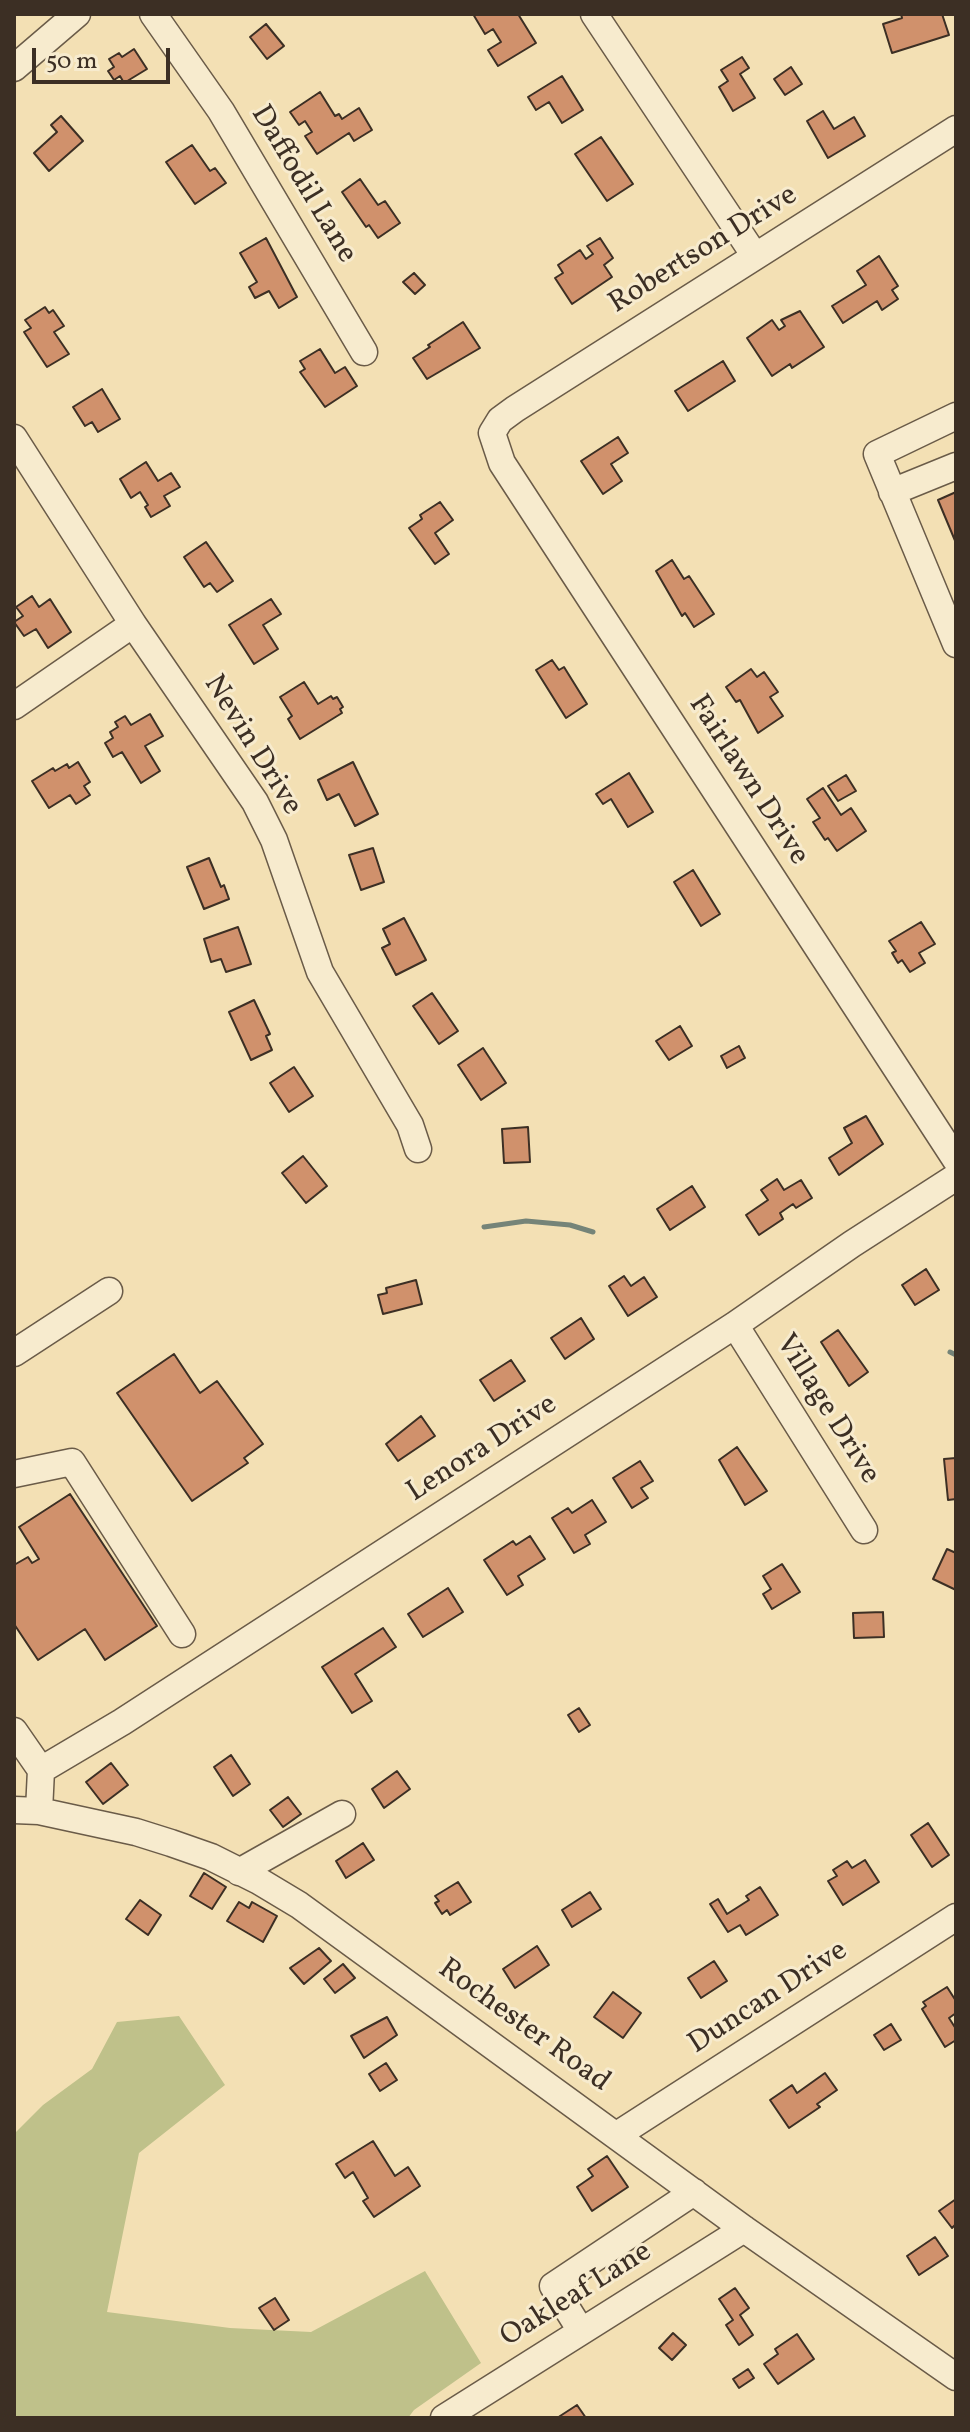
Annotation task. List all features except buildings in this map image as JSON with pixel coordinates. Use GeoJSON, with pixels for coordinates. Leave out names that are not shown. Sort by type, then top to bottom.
{"type":"FeatureCollection","features":[{"type":"Feature","properties":{"kind":"street"},"geometry":{"type":"LineString","coordinates":[[14,68],[77,14]]}},
{"type":"Feature","properties":{"kind":"street","name":"Daffodil Lane"},"geometry":{"type":"LineString","coordinates":[[153,14],[221,111],[364,352]]}},
{"type":"Feature","properties":{"kind":"street"},"geometry":{"type":"LineString","coordinates":[[594,14],[755,256]]}},
{"type":"Feature","properties":{"kind":"street","name":"Robertson Drive"},"geometry":{"type":"LineString","coordinates":[[492,433],[500,420],[515,409],[956,129]]}},
{"type":"Feature","properties":{"kind":"street"},"geometry":{"type":"LineString","coordinates":[[956,416],[877,454],[956,644]]}},
{"type":"Feature","properties":{"kind":"street","name":"Fairlawn Drive"},"geometry":{"type":"LineString","coordinates":[[492,433],[502,463],[956,1160]]}},
{"type":"Feature","properties":{"kind":"street","name":"Nevin Drive"},"geometry":{"type":"LineString","coordinates":[[14,438],[133,624],[255,802],[274,840],[320,972],[410,1125],[418,1149]]}},
{"type":"Feature","properties":{"kind":"street"},"geometry":{"type":"LineString","coordinates":[[892,492],[956,466]]}},
{"type":"Feature","properties":{"kind":"street"},"geometry":{"type":"LineString","coordinates":[[14,706],[133,624]]}},
{"type":"Feature","properties":{"kind":"street","name":"Lenora Drive"},"geometry":{"type":"LineString","coordinates":[[41,1770],[135,1713],[735,1325],[956,1177]]}},
{"type":"Feature","properties":{"kind":"street"},"geometry":{"type":"LineString","coordinates":[[14,1353],[109,1291]]}},
{"type":"Feature","properties":{"kind":"street","name":"Village Drive"},"geometry":{"type":"LineString","coordinates":[[735,1325],[864,1530]]}},
{"type":"Feature","properties":{"kind":"street"},"geometry":{"type":"LineString","coordinates":[[14,1474],[72,1462],[182,1634]]}},
{"type":"Feature","properties":{"kind":"street"},"geometry":{"type":"LineString","coordinates":[[14,1731],[41,1770],[26,1810]]}},
{"type":"Feature","properties":{"kind":"street","name":"Rochester Road"},"geometry":{"type":"LineString","coordinates":[[26,1810],[136,1832],[211,1857],[299,1905],[744,2229],[951,2366]]}},
{"type":"Feature","properties":{"kind":"street"},"geometry":{"type":"LineString","coordinates":[[239,1872],[342,1814]]}},
{"type":"Feature","properties":{"kind":"street","name":"Duncan Drive"},"geometry":{"type":"LineString","coordinates":[[617,2135],[956,1917]]}},
{"type":"Feature","properties":{"kind":"street"},"geometry":{"type":"LineString","coordinates":[[581,2331],[553,2286],[694,2192]]}},
{"type":"Feature","properties":{"kind":"street","name":"Oakleaf Lane"},"geometry":{"type":"LineString","coordinates":[[444,2418],[744,2229]]}},
{"type":"Feature","properties":{"kind":"green space"},"geometry":{"type":"Polygon","coordinates":[[[179,2016],[225,2085],[139,2153],[107,2312],[230,2328],[311,2332],[425,2271],[481,2363],[414,2410],[408,2418],[14,2418],[14,2134],[43,2105],[92,2069],[117,2022],[179,2016]]]}},
{"type":"Feature","properties":{"kind":"waterway"},"geometry":{"type":"LineString","coordinates":[[484,1227],[526,1221],[570,1225],[593,1232]]}},
{"type":"Feature","properties":{"kind":"waterway"},"geometry":{"type":"LineString","coordinates":[[950,1352],[956,1355]]}}]}
